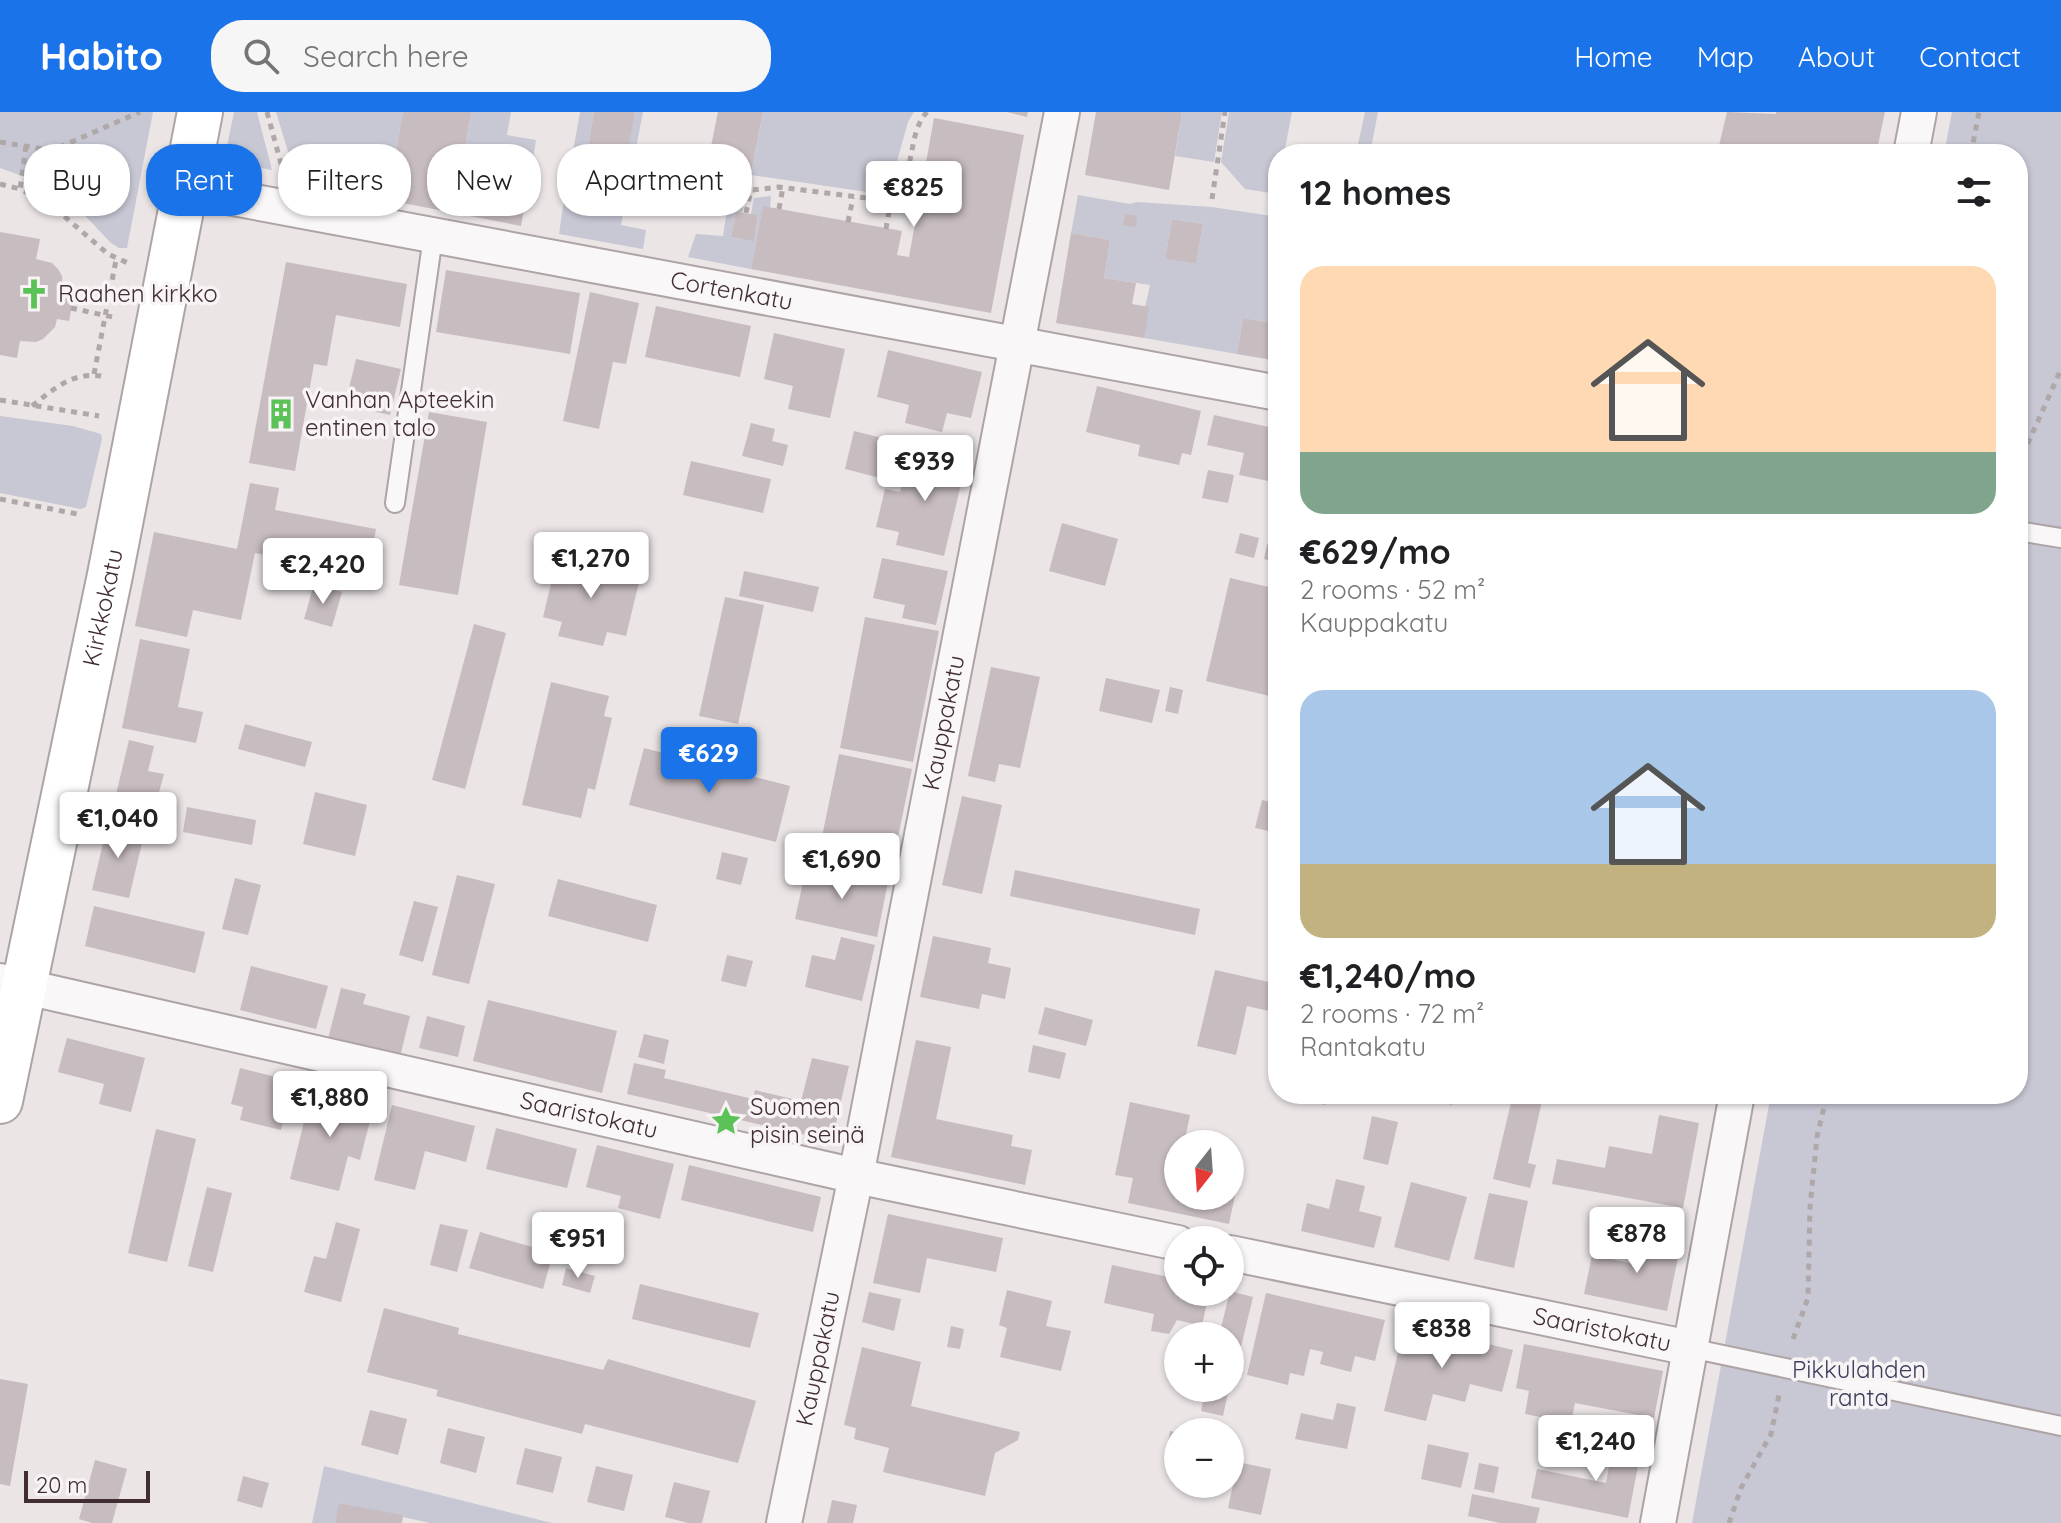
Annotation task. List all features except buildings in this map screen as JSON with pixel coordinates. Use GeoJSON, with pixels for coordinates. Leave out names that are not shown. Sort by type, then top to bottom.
{"type":"FeatureCollection","features":[{"type":"Feature","properties":{"kind":"street","name":"Kirkkokatu"},"geometry":{"type":"LineString","coordinates":[[194,144],[200,112]]}},
{"type":"Feature","properties":{"kind":"street","name":"Kauppakatu"},"geometry":{"type":"LineString","coordinates":[[784,1523],[856,1176],[1062,112]]}},
{"type":"Feature","properties":{"kind":"street"},"geometry":{"type":"LineString","coordinates":[[1913,144],[1919,112]]}},
{"type":"Feature","properties":{"kind":"street","name":"Cortenkatu"},"geometry":{"type":"LineString","coordinates":[[262,204],[1268,391]]}},
{"type":"Feature","properties":{"kind":"street","name":"Kirkkokatu"},"geometry":{"type":"LineString","coordinates":[[0,1101],[12,984],[140,422],[180,216]]}},
{"type":"Feature","properties":{"kind":"street","name":"Saaristokatu"},"geometry":{"type":"LineString","coordinates":[[12,984],[856,1176],[1164,1240]]}},
{"type":"Feature","properties":{"kind":"street"},"geometry":{"type":"LineString","coordinates":[[1658,1523],[1735,1104]]}},
{"type":"Feature","properties":{"kind":"street","name":"Saaristokatu"},"geometry":{"type":"LineString","coordinates":[[1244,1256],[1690,1348]]}},
{"type":"Feature","properties":{"kind":"lane"},"geometry":{"type":"LineString","coordinates":[[395,503],[433,237]]}},
{"type":"Feature","properties":{"kind":"lane"},"geometry":{"type":"LineString","coordinates":[[2028,533],[2061,538]]}},
{"type":"Feature","properties":{"kind":"lane"},"geometry":{"type":"LineString","coordinates":[[1690,1348],[2061,1426]]}},
{"type":"Feature","properties":{"kind":"path"},"geometry":{"type":"LineString","coordinates":[[67,144],[140,112]]}},
{"type":"Feature","properties":{"kind":"path"},"geometry":{"type":"LineString","coordinates":[[267,112],[278,153]]}},
{"type":"Feature","properties":{"kind":"path"},"geometry":{"type":"LineString","coordinates":[[752,190],[783,187],[853,198],[887,199],[899,191],[917,129],[927,112]]}},
{"type":"Feature","properties":{"kind":"path"},"geometry":{"type":"LineString","coordinates":[[1212,199],[1225,112]]}},
{"type":"Feature","properties":{"kind":"path"},"geometry":{"type":"LineString","coordinates":[[1973,144],[1979,112]]}},
{"type":"Feature","properties":{"kind":"path"},"geometry":{"type":"LineString","coordinates":[[0,142],[24,146]]}},
{"type":"Feature","properties":{"kind":"path"},"geometry":{"type":"LineString","coordinates":[[20,189],[24,160]]}},
{"type":"Feature","properties":{"kind":"path"},"geometry":{"type":"LineString","coordinates":[[908,168],[924,171]]}},
{"type":"Feature","properties":{"kind":"path"},"geometry":{"type":"LineString","coordinates":[[0,184],[20,189],[50,204],[116,260],[129,264]]}},
{"type":"Feature","properties":{"kind":"path"},"geometry":{"type":"LineString","coordinates":[[779,209],[783,187]]}},
{"type":"Feature","properties":{"kind":"path"},"geometry":{"type":"LineString","coordinates":[[848,222],[853,198]]}},
{"type":"Feature","properties":{"kind":"path"},"geometry":{"type":"LineString","coordinates":[[886,229],[887,199]]}},
{"type":"Feature","properties":{"kind":"path"},"geometry":{"type":"LineString","coordinates":[[94,374],[116,260]]}},
{"type":"Feature","properties":{"kind":"path"},"geometry":{"type":"LineString","coordinates":[[71,308],[97,313]]}},
{"type":"Feature","properties":{"kind":"path"},"geometry":{"type":"LineString","coordinates":[[2028,443],[2061,369]]}},
{"type":"Feature","properties":{"kind":"path"},"geometry":{"type":"LineString","coordinates":[[32,406],[65,380],[94,374],[108,377]]}},
{"type":"Feature","properties":{"kind":"path"},"geometry":{"type":"LineString","coordinates":[[0,400],[140,422]]}},
{"type":"Feature","properties":{"kind":"path"},"geometry":{"type":"LineString","coordinates":[[0,499],[85,516]]}},
{"type":"Feature","properties":{"kind":"path"},"geometry":{"type":"LineString","coordinates":[[1729,1523],[1741,1488],[1771,1434],[1784,1366],[1808,1298],[1810,1207],[1817,1137],[1825,1104]]}},
{"type":"Feature","properties":{"kind":"green space"},"geometry":{"type":"Polygon","coordinates":[[[0,112],[153,112],[127,248],[111,243],[85,216],[130,216],[130,144],[24,144],[24,177],[0,168],[0,112]]]}},
{"type":"Feature","properties":{"kind":"green space"},"geometry":{"type":"Polygon","coordinates":[[[234,112],[257,112],[272,170],[262,168],[262,144],[227,144],[234,112]]]}},
{"type":"Feature","properties":{"kind":"green space"},"geometry":{"type":"Polygon","coordinates":[[[276,112],[403,112],[397,144],[286,144],[276,112]]]}},
{"type":"Feature","properties":{"kind":"green space"},"geometry":{"type":"Polygon","coordinates":[[[471,112],[511,112],[507,135],[536,140],[535,144],[465,144],[471,112]]]}},
{"type":"Feature","properties":{"kind":"green space"},"geometry":{"type":"Polygon","coordinates":[[[580,112],[594,112],[589,144],[574,144],[580,112]]]}},
{"type":"Feature","properties":{"kind":"green space"},"geometry":{"type":"Polygon","coordinates":[[[635,112],[643,112],[637,144],[628,144],[635,112]]]}},
{"type":"Feature","properties":{"kind":"green space"},"geometry":{"type":"Polygon","coordinates":[[[763,112],[914,112],[908,122],[890,186],[874,193],[752,175],[763,112]]]}},
{"type":"Feature","properties":{"kind":"green space"},"geometry":{"type":"Polygon","coordinates":[[[1182,112],[1222,112],[1214,162],[1175,156],[1182,112]]]}},
{"type":"Feature","properties":{"kind":"green space"},"geometry":{"type":"Polygon","coordinates":[[[1229,112],[1292,112],[1286,144],[1268,144],[1268,193],[1245,189],[1221,162],[1229,112]]]}},
{"type":"Feature","properties":{"kind":"green space"},"geometry":{"type":"Polygon","coordinates":[[[1365,112],[1378,112],[1372,144],[1358,144],[1365,112]]]}},
{"type":"Feature","properties":{"kind":"green space","name":"Pikkulahden ranta"},"geometry":{"type":"Polygon","coordinates":[[[1952,112],[2061,112],[2061,1523],[1692,1523],[1769,1104],[2028,1104],[2028,144],[1946,144],[1952,112]]]}},
{"type":"Feature","properties":{"kind":"green space"},"geometry":{"type":"Polygon","coordinates":[[[1078,195],[1130,204],[1212,207],[1268,215],[1268,322],[1243,318],[1237,354],[1144,338],[1145,307],[1150,285],[1104,278],[1110,240],[1071,233],[1078,195]],[[1172,219],[1165,259],[1196,264],[1203,224],[1172,219]]]}},
{"type":"Feature","properties":{"kind":"green space"},"geometry":{"type":"Polygon","coordinates":[[[771,196],[770,207],[763,207],[751,269],[688,257],[696,234],[723,236],[726,216],[735,216],[731,237],[754,240],[758,216],[752,214],[754,198],[771,196]]]}},
{"type":"Feature","properties":{"kind":"green space"},"geometry":{"type":"Polygon","coordinates":[[[562,216],[623,216],[621,225],[646,230],[643,249],[559,234],[562,216]]]}},
{"type":"Feature","properties":{"kind":"green space"},"geometry":{"type":"Polygon","coordinates":[[[0,416],[73,426],[101,434],[86,507],[81,509],[0,493],[0,416]]]}},
{"type":"Feature","properties":{"kind":"green space"},"geometry":{"type":"Polygon","coordinates":[[[324,1466],[552,1523],[430,1523],[340,1503],[335,1523],[312,1523],[324,1466]]]}},
{"type":"Feature","properties":{"kind":"place","name":"Raahen kirkko"},"geometry":{"type":"Point","coordinates":[34,294]}},
{"type":"Feature","properties":{"kind":"place","name":"Vanhan Apteekin entinen talo"},"geometry":{"type":"Point","coordinates":[281,414]}},
{"type":"Feature","properties":{"kind":"place","name":"Suomen pisin seinä"},"geometry":{"type":"Point","coordinates":[726,1121]}}]}
